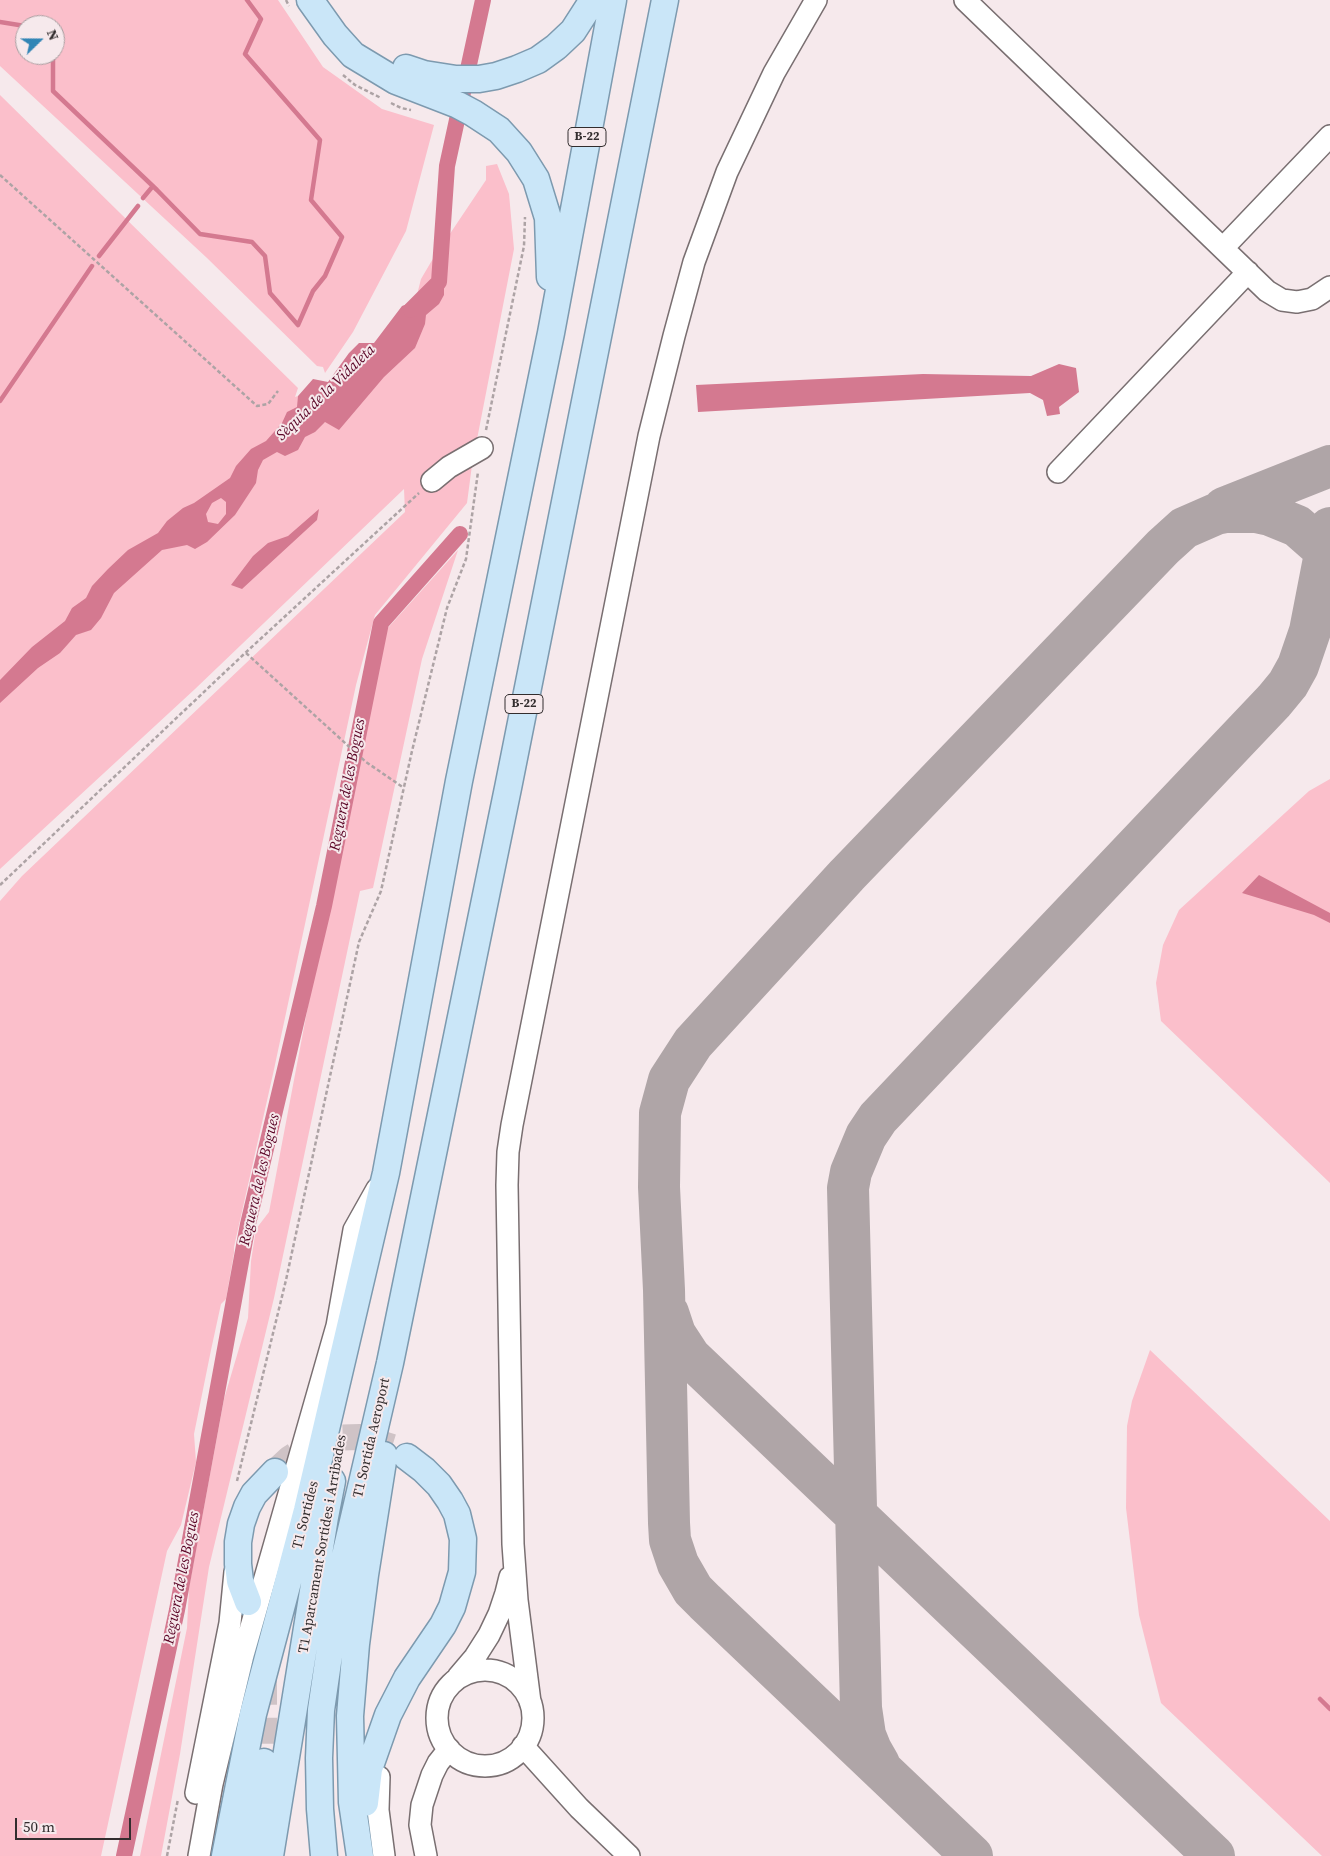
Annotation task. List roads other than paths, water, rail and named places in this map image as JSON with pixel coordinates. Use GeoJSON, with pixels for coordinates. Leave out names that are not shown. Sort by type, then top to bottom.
{"type":"FeatureCollection","features":[{"type":"Feature","properties":{"kind":"main road"},"geometry":{"type":"LineString","coordinates":[[310,0],[335,35],[353,55],[396,81],[437,87],[496,76],[538,60],[573,30],[593,0]]}},
{"type":"Feature","properties":{"kind":"main road"},"geometry":{"type":"LineString","coordinates":[[329,0],[346,24],[365,42],[385,58],[408,69],[437,87],[500,130],[519,152],[536,179],[548,218],[550,333]]}},
{"type":"Feature","properties":{"kind":"main road","name":"B-22"},"geometry":{"type":"LineString","coordinates":[[386,1173],[459,781],[550,333],[613,0]]}},
{"type":"Feature","properties":{"kind":"main road","name":"B-22"},"geometry":{"type":"LineString","coordinates":[[390,1363],[510,778],[664,0]]}},
{"type":"Feature","properties":{"kind":"main road","name":"T1 Sortides"},"geometry":{"type":"LineString","coordinates":[[225,1856],[253,1714],[308,1510],[386,1173]]}},
{"type":"Feature","properties":{"kind":"main road","name":"T1 Aparcament Sortides i Arribades"},"geometry":{"type":"LineString","coordinates":[[270,1856],[325,1517],[380,1273],[386,1173]]}},
{"type":"Feature","properties":{"kind":"main road","name":"T1 Sortida Aeroport"},"geometry":{"type":"LineString","coordinates":[[324,1856],[319,1767],[321,1710],[341,1573],[390,1363]]}},
{"type":"Feature","properties":{"kind":"main road","name":"T1 Sortida Aeroport"},"geometry":{"type":"LineString","coordinates":[[360,1856],[352,1802],[350,1716],[356,1644],[365,1575],[389,1425],[390,1363]]}},
{"type":"Feature","properties":{"kind":"main road"},"geometry":{"type":"LineString","coordinates":[[368,1856],[364,1804],[369,1769],[388,1715],[407,1678],[443,1625],[452,1606],[462,1572],[463,1539],[457,1514],[439,1485],[407,1457]]}},
{"type":"Feature","properties":{"kind":"main road"},"geometry":{"type":"LineString","coordinates":[[248,1602],[240,1581],[238,1542],[247,1507],[254,1494],[275,1472]]}},
{"type":"Feature","properties":{"kind":"main road"},"geometry":{"type":"LineString","coordinates":[[248,1856],[264,1762]]}},
{"type":"Feature","properties":{"kind":"lane"},"geometry":{"type":"LineString","coordinates":[[513,1544],[508,1585],[499,1614],[489,1635],[475,1657],[450,1685],[442,1697],[438,1708],[439,1733],[445,1745],[454,1755],[466,1762],[479,1765],[491,1765],[505,1761],[513,1756],[523,1746],[532,1728],[518,1609],[513,1544],[507,1185],[508,1152],[524,1061],[649,436],[692,272],[727,172],[774,73],[816,0]]}},
{"type":"Feature","properties":{"kind":"lane"},"geometry":{"type":"LineString","coordinates":[[964,0],[1275,296],[1290,302],[1297,302],[1312,299],[1330,287]]}},
{"type":"Feature","properties":{"kind":"lane"},"geometry":{"type":"LineString","coordinates":[[1223,248],[1330,136]]}},
{"type":"Feature","properties":{"kind":"lane"},"geometry":{"type":"LineString","coordinates":[[1058,472],[1248,272]]}},
{"type":"Feature","properties":{"kind":"lane"},"geometry":{"type":"LineString","coordinates":[[432,481],[449,467],[482,448]]}},
{"type":"Feature","properties":{"kind":"lane"},"geometry":{"type":"LineString","coordinates":[[199,1856],[212,1784],[239,1673],[337,1326],[354,1230],[386,1173]]}},
{"type":"Feature","properties":{"kind":"lane"},"geometry":{"type":"LineString","coordinates":[[184,1856],[230,1623],[238,1542]]}},
{"type":"Feature","properties":{"kind":"lane"},"geometry":{"type":"LineString","coordinates":[[457,1678],[469,1672],[480,1670],[503,1673],[518,1683],[530,1702]]}},
{"type":"Feature","properties":{"kind":"lane"},"geometry":{"type":"LineString","coordinates":[[379,1740],[378,1810],[384,1856]]}},
{"type":"Feature","properties":{"kind":"lane"},"geometry":{"type":"LineString","coordinates":[[523,1746],[580,1808],[629,1856]]}},
{"type":"Feature","properties":{"kind":"lane"},"geometry":{"type":"LineString","coordinates":[[426,1856],[420,1825],[422,1805],[438,1763],[450,1749]]}},
{"type":"Feature","properties":{"kind":"water"},"geometry":{"type":"Polygon","coordinates":[[[444,286],[444,295],[439,304],[426,315],[425,324],[415,348],[384,377],[339,430],[325,422],[315,432],[305,437],[298,450],[285,456],[277,452],[263,460],[258,470],[256,483],[235,515],[207,542],[195,549],[187,545],[162,550],[114,593],[101,618],[91,630],[76,635],[60,653],[38,668],[0,703],[0,680],[32,647],[65,621],[72,608],[86,598],[92,586],[108,569],[128,550],[158,533],[167,521],[183,508],[194,503],[230,478],[236,466],[251,449],[266,441],[282,423],[287,412],[297,407],[298,396],[313,379],[328,382],[349,353],[359,343],[374,343],[402,306],[412,302],[419,295],[425,295],[444,286]],[[221,498],[212,503],[206,514],[208,522],[218,524],[226,514],[226,502],[221,498]]]}},
{"type":"Feature","properties":{"kind":"water"},"geometry":{"type":"Polygon","coordinates":[[[1059,364],[1076,368],[1079,392],[1059,407],[1060,414],[1047,416],[1043,400],[1030,393],[698,412],[696,385],[923,374],[1031,376],[1059,364]]]}},
{"type":"Feature","properties":{"kind":"water"},"geometry":{"type":"Polygon","coordinates":[[[319,509],[317,520],[242,589],[231,585],[253,556],[268,543],[288,536],[319,509]]]}},
{"type":"Feature","properties":{"kind":"water"},"geometry":{"type":"Polygon","coordinates":[[[1259,875],[1330,913],[1330,923],[1314,915],[1242,893],[1259,875]]]}},
{"type":"Feature","properties":{"kind":"waterway"},"geometry":{"type":"LineString","coordinates":[[53,65],[53,91],[157,190],[200,234],[252,242],[265,256],[270,293],[298,325],[313,291],[325,276],[342,237],[311,200],[320,140],[245,54],[261,19],[247,0]]}},
{"type":"Feature","properties":{"kind":"waterway","name":"Sèquia de la Vidaleta"},"geometry":{"type":"LineString","coordinates":[[411,310],[439,282],[447,166],[483,0]]}},
{"type":"Feature","properties":{"kind":"waterway"},"geometry":{"type":"LineString","coordinates":[[0,22],[15,24]]}},
{"type":"Feature","properties":{"kind":"waterway"},"geometry":{"type":"LineString","coordinates":[[143,198],[153,186]]}},
{"type":"Feature","properties":{"kind":"waterway"},"geometry":{"type":"LineString","coordinates":[[99,256],[138,206]]}},
{"type":"Feature","properties":{"kind":"waterway"},"geometry":{"type":"LineString","coordinates":[[0,401],[92,266]]}},
{"type":"Feature","properties":{"kind":"waterway","name":"Reguera de les Bogues"},"geometry":{"type":"LineString","coordinates":[[124,1856],[177,1610],[248,1224],[324,906],[381,623],[460,534]]}},
{"type":"Feature","properties":{"kind":"waterway"},"geometry":{"type":"LineString","coordinates":[[1320,1699],[1330,1709]]}},
{"type":"Feature","properties":{"kind":"tunnel"},"geometry":{"type":"LineString","coordinates":[[275,1472],[289,1459],[303,1450],[331,1438],[360,1437],[392,1447]]}},
{"type":"Feature","properties":{"kind":"tunnel"},"geometry":{"type":"LineString","coordinates":[[248,1603],[261,1643],[264,1662],[264,1762]]}}]}
